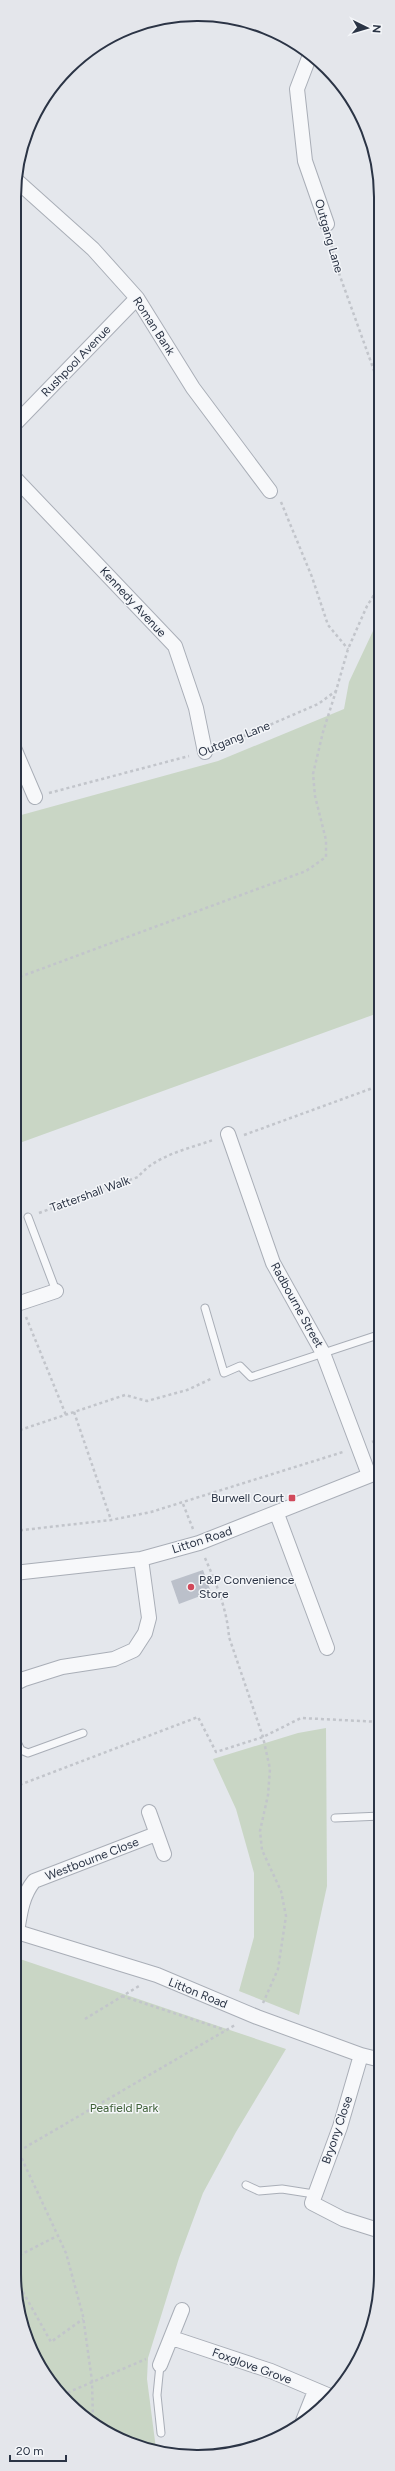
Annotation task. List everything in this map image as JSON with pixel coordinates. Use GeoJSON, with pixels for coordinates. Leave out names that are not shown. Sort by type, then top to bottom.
{"type":"FeatureCollection","features":[{"type":"Feature","properties":{"kind":"street","name":"Outgang Lane"},"geometry":{"type":"LineString","coordinates":[[308,60],[297,89],[305,160],[327,224]]}},
{"type":"Feature","properties":{"kind":"street","name":"Roman Bank"},"geometry":{"type":"LineString","coordinates":[[21,185],[93,248],[137,298],[193,388],[270,491]]}},
{"type":"Feature","properties":{"kind":"street","name":"Rushpool Avenue"},"geometry":{"type":"LineString","coordinates":[[21,418],[137,298]]}},
{"type":"Feature","properties":{"kind":"street","name":"Kennedy Avenue"},"geometry":{"type":"LineString","coordinates":[[21,484],[175,646],[196,708],[206,752]]}},
{"type":"Feature","properties":{"kind":"street"},"geometry":{"type":"LineString","coordinates":[[21,765],[34,797]]}},
{"type":"Feature","properties":{"kind":"street","name":"Radbourne Street"},"geometry":{"type":"LineString","coordinates":[[229,1137],[273,1263],[323,1353],[358,1447],[374,1471]]}},
{"type":"Feature","properties":{"kind":"street"},"geometry":{"type":"LineString","coordinates":[[21,1303],[56,1291]]}},
{"type":"Feature","properties":{"kind":"street","name":"Litton Road"},"geometry":{"type":"LineString","coordinates":[[21,1572],[140,1559],[199,1543],[277,1514],[374,1473]]}},
{"type":"Feature","properties":{"kind":"street"},"geometry":{"type":"LineString","coordinates":[[277,1514],[328,1648]]}},
{"type":"Feature","properties":{"kind":"street"},"geometry":{"type":"LineString","coordinates":[[21,1680],[62,1667],[114,1659],[134,1650],[145,1633],[149,1618],[140,1559]]}},
{"type":"Feature","properties":{"kind":"street"},"geometry":{"type":"LineString","coordinates":[[149,1812],[164,1854]]}},
{"type":"Feature","properties":{"kind":"street","name":"Westbourne Close"},"geometry":{"type":"LineString","coordinates":[[21,1908],[26,1891],[34,1881],[156,1834]]}},
{"type":"Feature","properties":{"kind":"street","name":"Litton Road"},"geometry":{"type":"LineString","coordinates":[[21,1933],[157,1976],[257,2017],[361,2055],[374,2058]]}},
{"type":"Feature","properties":{"kind":"street","name":"Bryony Close"},"geometry":{"type":"LineString","coordinates":[[313,2199],[340,2127],[361,2055]]}},
{"type":"Feature","properties":{"kind":"street"},"geometry":{"type":"LineString","coordinates":[[313,2199],[343,2219],[374,2229]]}},
{"type":"Feature","properties":{"kind":"street"},"geometry":{"type":"LineString","coordinates":[[160,2365],[182,2310]]}},
{"type":"Feature","properties":{"kind":"street","name":"Foxglove Grove"},"geometry":{"type":"LineString","coordinates":[[172,2338],[271,2371],[326,2394]]}},
{"type":"Feature","properties":{"kind":"street"},"geometry":{"type":"LineString","coordinates":[[306,2413],[315,2391]]}},
{"type":"Feature","properties":{"kind":"lane"},"geometry":{"type":"LineString","coordinates":[[28,1217],[56,1291]]}},
{"type":"Feature","properties":{"kind":"lane"},"geometry":{"type":"LineString","coordinates":[[205,1308],[224,1373],[240,1366],[251,1377],[374,1336]]}},
{"type":"Feature","properties":{"kind":"lane"},"geometry":{"type":"LineString","coordinates":[[21,1750],[28,1753],[83,1734]]}},
{"type":"Feature","properties":{"kind":"lane"},"geometry":{"type":"LineString","coordinates":[[335,1818],[374,1816]]}},
{"type":"Feature","properties":{"kind":"lane"},"geometry":{"type":"LineString","coordinates":[[246,2185],[259,2191],[282,2189],[313,2199]]}},
{"type":"Feature","properties":{"kind":"lane"},"geometry":{"type":"LineString","coordinates":[[160,2365],[156,2394],[161,2433]]}},
{"type":"Feature","properties":{"kind":"path","name":"Outgang Lane"},"geometry":{"type":"LineString","coordinates":[[327,224],[336,265],[374,371]]}},
{"type":"Feature","properties":{"kind":"path"},"geometry":{"type":"LineString","coordinates":[[270,491],[284,505],[312,577],[328,625],[348,649]]}},
{"type":"Feature","properties":{"kind":"path"},"geometry":{"type":"LineString","coordinates":[[21,976],[306,871],[326,857],[326,840],[315,796],[313,774],[322,732],[348,649],[367,606],[374,595]]}},
{"type":"Feature","properties":{"kind":"path","name":"Outgang Lane"},"geometry":{"type":"LineString","coordinates":[[34,797],[206,752],[318,704],[336,691]]}},
{"type":"Feature","properties":{"kind":"path","name":"Tattershall Walk"},"geometry":{"type":"LineString","coordinates":[[28,1217],[138,1176],[145,1168],[165,1156],[229,1137],[374,1087]]}},
{"type":"Feature","properties":{"kind":"path"},"geometry":{"type":"LineString","coordinates":[[21,1313],[66,1415]]}},
{"type":"Feature","properties":{"kind":"path"},"geometry":{"type":"LineString","coordinates":[[21,1429],[125,1395],[147,1401],[187,1390],[224,1373]]}},
{"type":"Feature","properties":{"kind":"path"},"geometry":{"type":"LineString","coordinates":[[74,1412],[110,1520]]}},
{"type":"Feature","properties":{"kind":"path"},"geometry":{"type":"LineString","coordinates":[[21,1531],[110,1520],[183,1504],[374,1441]]}},
{"type":"Feature","properties":{"kind":"path"},"geometry":{"type":"LineString","coordinates":[[21,2150],[225,2030],[257,2017],[278,1968],[286,1916],[281,1891],[262,1850],[260,1831],[268,1795],[270,1769],[263,1737],[229,1637],[228,1624],[219,1591],[183,1504]]}},
{"type":"Feature","properties":{"kind":"path"},"geometry":{"type":"LineString","coordinates":[[21,1783],[198,1717],[216,1752],[263,1737],[301,1718],[374,1722]]}},
{"type":"Feature","properties":{"kind":"path"},"geometry":{"type":"LineString","coordinates":[[85,2019],[157,1976]]}},
{"type":"Feature","properties":{"kind":"path"},"geometry":{"type":"LineString","coordinates":[[122,1996],[225,2030]]}},
{"type":"Feature","properties":{"kind":"path"},"geometry":{"type":"LineString","coordinates":[[21,2153],[66,2253],[83,2319],[92,2381],[93,2416]]}},
{"type":"Feature","properties":{"kind":"path"},"geometry":{"type":"LineString","coordinates":[[21,2254],[59,2235]]}},
{"type":"Feature","properties":{"kind":"path"},"geometry":{"type":"LineString","coordinates":[[22,2290],[51,2342],[83,2319]]}},
{"type":"Feature","properties":{"kind":"path"},"geometry":{"type":"LineString","coordinates":[[67,2392],[148,2358],[160,2365]]}},
{"type":"Feature","properties":{"kind":"green space"},"geometry":{"type":"Polygon","coordinates":[[[374,629],[374,1015],[21,1142],[21,815],[218,761],[344,709],[349,682],[374,629]]]}},
{"type":"Feature","properties":{"kind":"green space"},"geometry":{"type":"Polygon","coordinates":[[[326,1728],[327,1886],[299,2015],[239,1991],[254,1937],[254,1873],[236,1809],[213,1759],[298,1733],[326,1728]]]}},
{"type":"Feature","properties":{"kind":"green space","name":"Peafield Park"},"geometry":{"type":"Polygon","coordinates":[[[21,1959],[286,2049],[236,2132],[203,2193],[179,2258],[148,2358],[147,2379],[155,2445],[119,2432],[90,2414],[81,2406],[57,2381],[39,2352],[30,2330],[24,2308],[21,2285],[21,1959]]]}},
{"type":"Feature","properties":{"kind":"building","name":"P&P Convenience Store"},"geometry":{"type":"Polygon","coordinates":[[[203,1570],[211,1592],[179,1604],[171,1581],[203,1570]]]}},
{"type":"Feature","properties":{"kind":"place","name":"Burwell Court"},"geometry":{"type":"Point","coordinates":[292,1498]}},
{"type":"Feature","properties":{"kind":"place","name":"P&P Convenience Store"},"geometry":{"type":"Point","coordinates":[191,1587]}}]}
